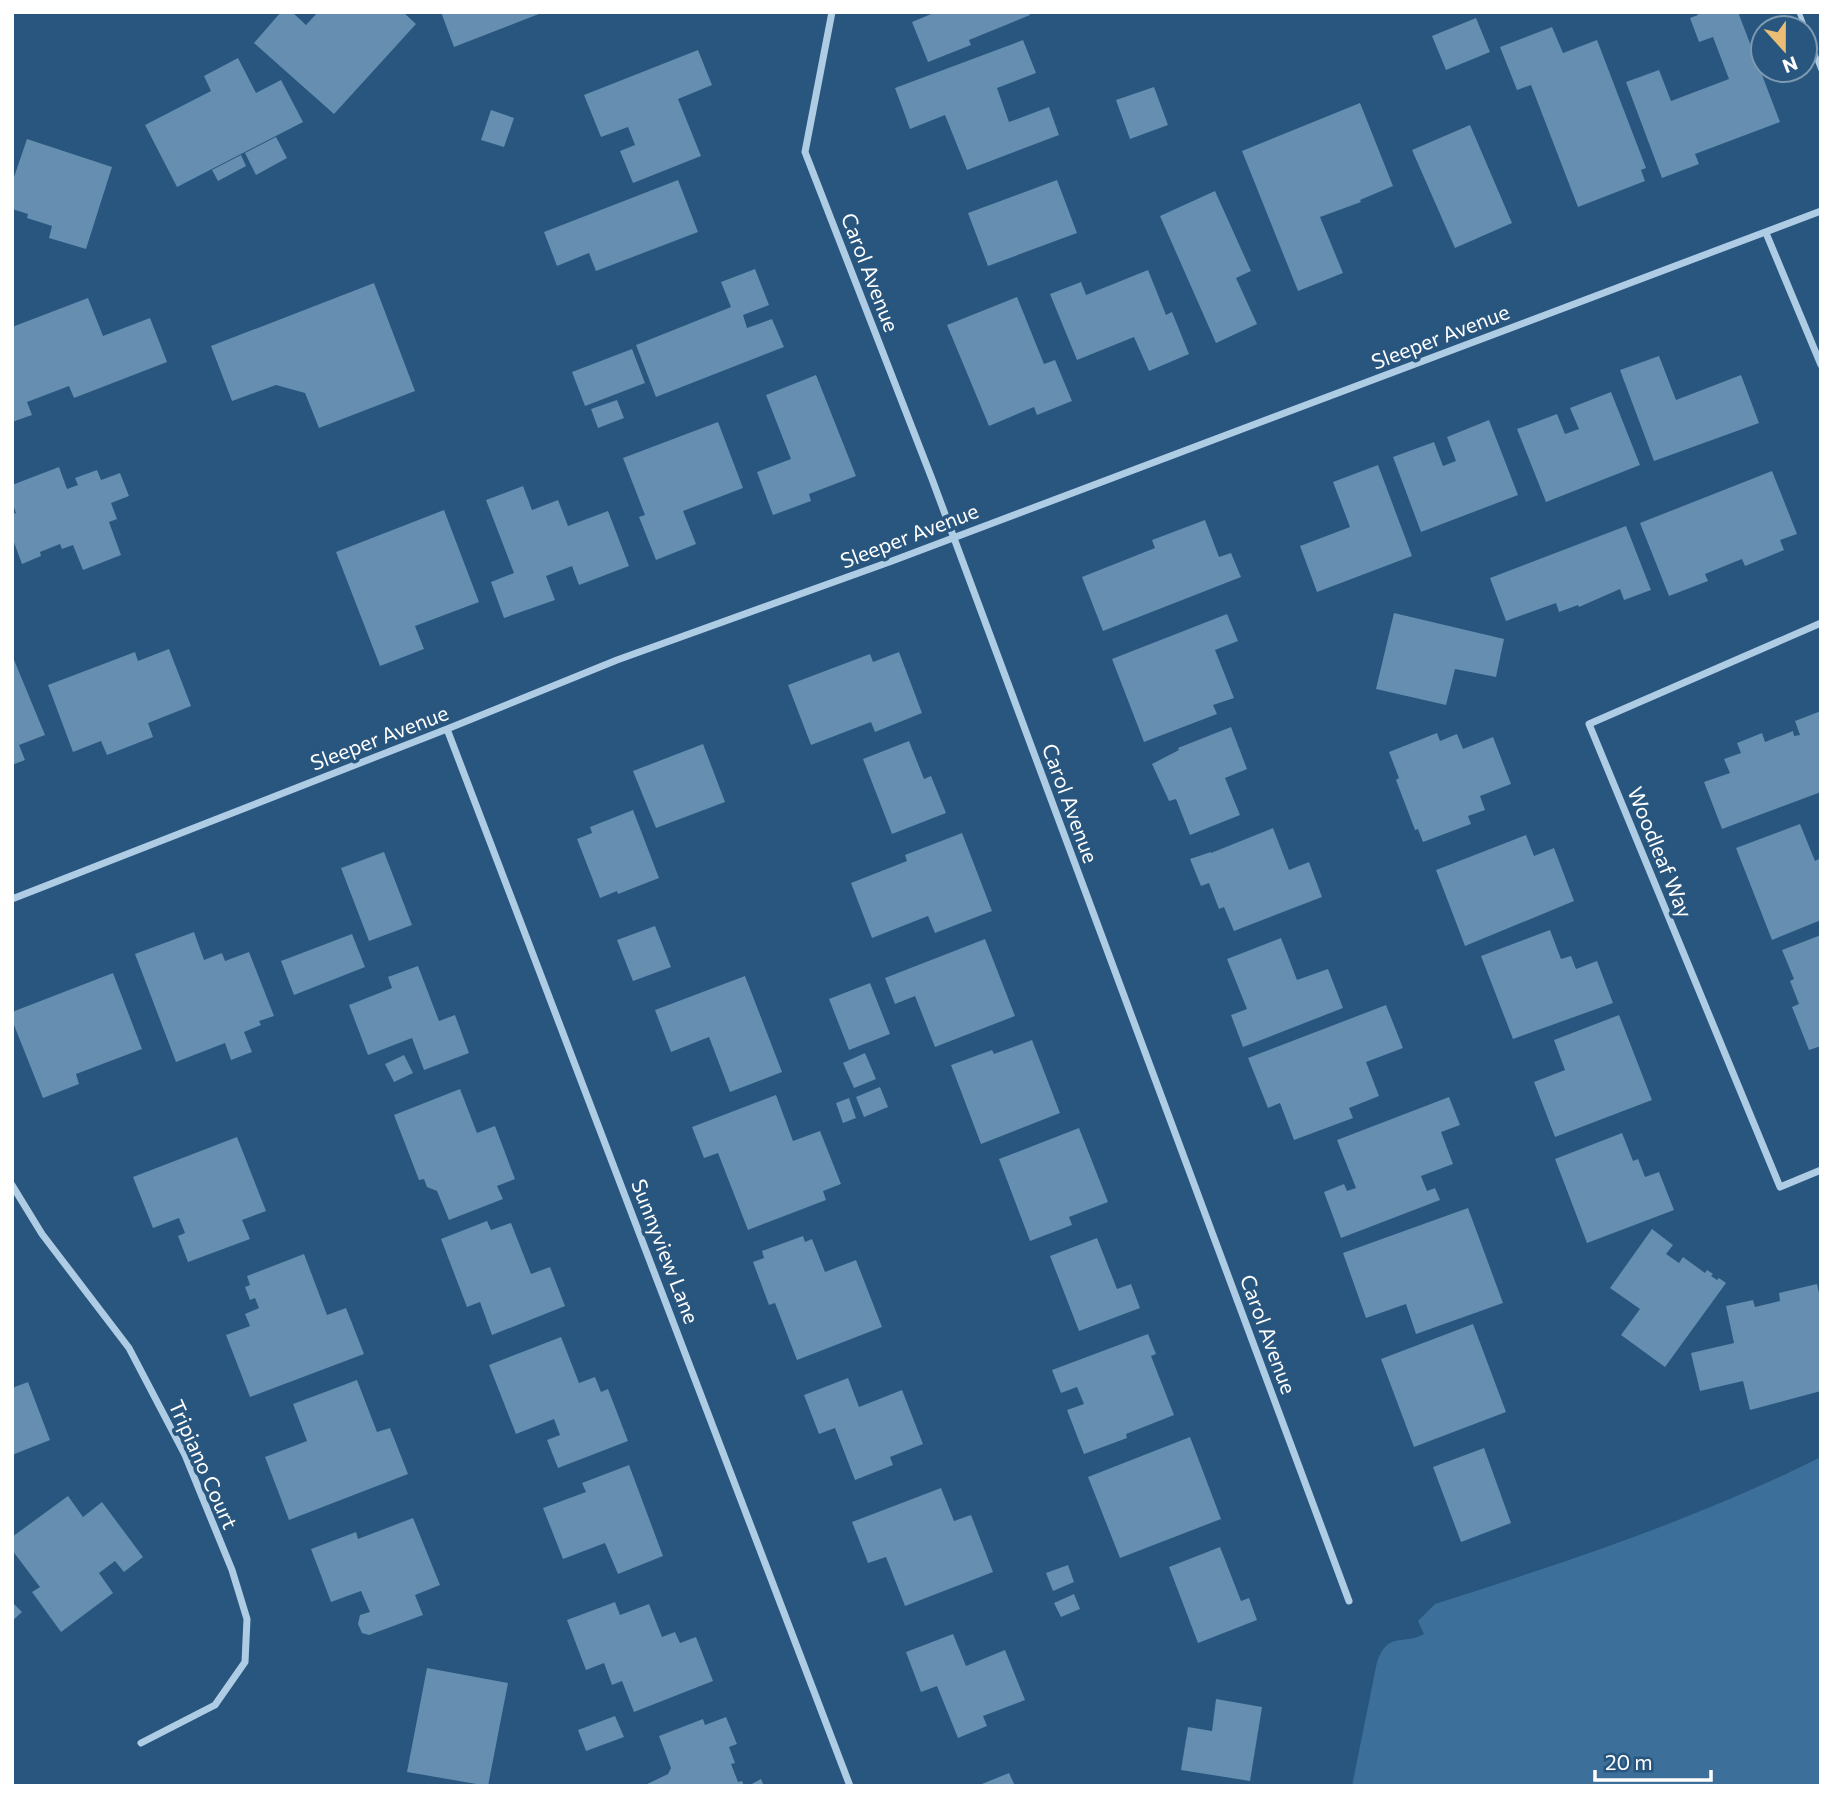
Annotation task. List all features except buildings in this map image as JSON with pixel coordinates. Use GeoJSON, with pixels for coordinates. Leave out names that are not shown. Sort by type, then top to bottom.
{"type":"FeatureCollection","features":[{"type":"Feature","properties":{"kind":"street","name":"Carol Avenue"},"geometry":{"type":"LineString","coordinates":[[832,12],[806,152],[954,536],[1349,1601]]}},
{"type":"Feature","properties":{"kind":"street","name":"Sleeper Avenue"},"geometry":{"type":"LineString","coordinates":[[12,899],[617,660],[892,561],[1821,211]]}},
{"type":"Feature","properties":{"kind":"street"},"geometry":{"type":"LineString","coordinates":[[1766,233],[1821,365]]}},
{"type":"Feature","properties":{"kind":"street","name":"Woodleaf Way"},"geometry":{"type":"LineString","coordinates":[[1821,623],[1590,724],[1780,1187],[1821,1170]]}},
{"type":"Feature","properties":{"kind":"street","name":"Sunnyview Lane"},"geometry":{"type":"LineString","coordinates":[[447,729],[850,1786]]}},
{"type":"Feature","properties":{"kind":"street","name":"Tripiano Court"},"geometry":{"type":"LineString","coordinates":[[12,1185],[42,1234],[129,1348],[185,1455],[232,1570],[247,1619],[245,1662],[215,1706],[141,1743]]}},
{"type":"Feature","properties":{"kind":"shaded area"},"geometry":{"type":"Polygon","coordinates":[[[1821,1457],[1821,1786],[1352,1786],[1381,1652],[1391,1643],[1424,1634],[1418,1621],[1435,1604],[1679,1520],[1821,1457]]]}}]}
